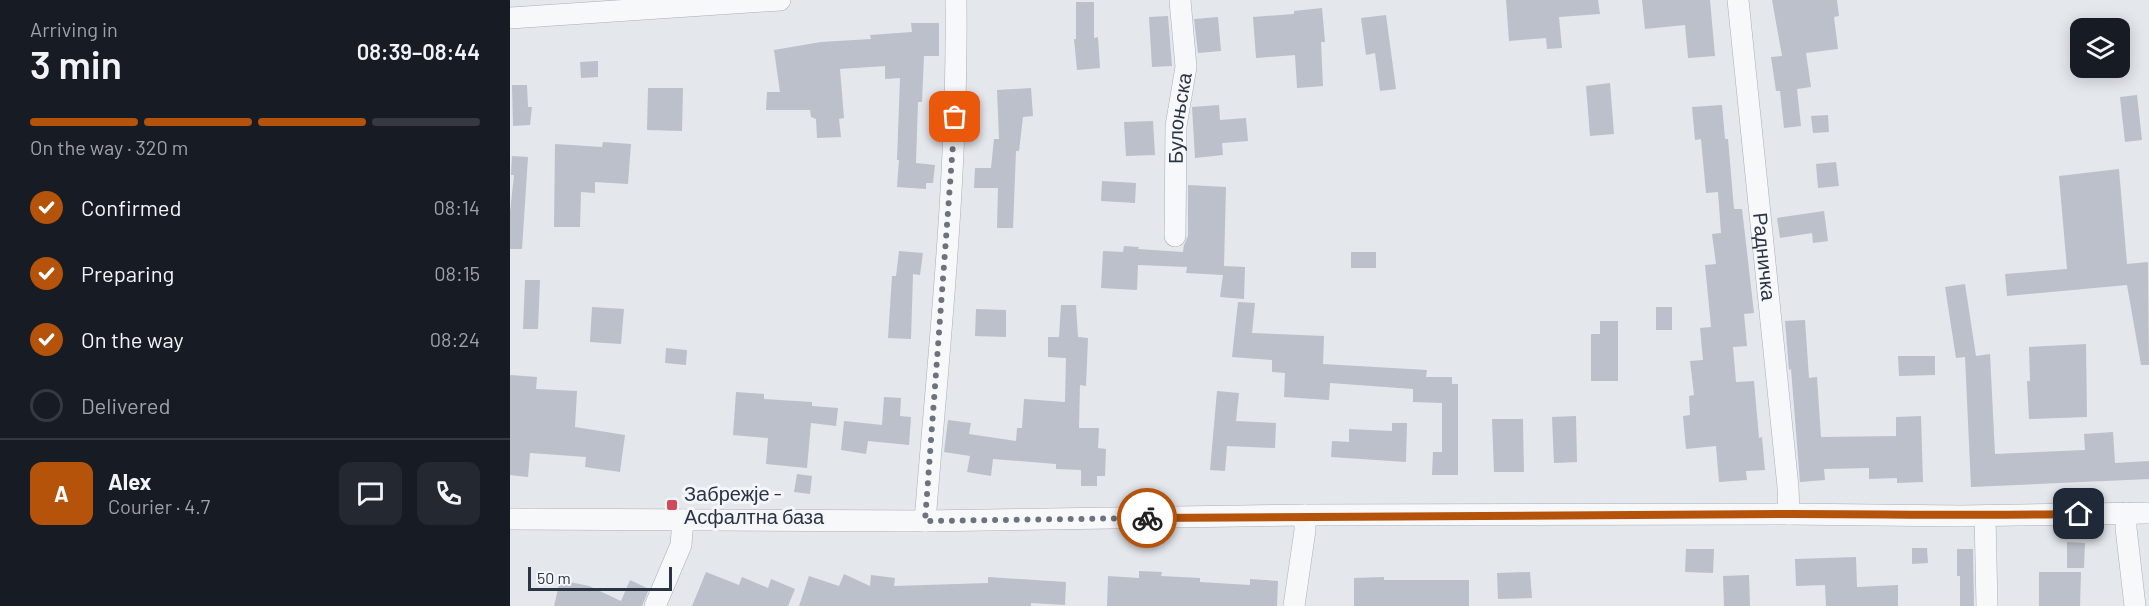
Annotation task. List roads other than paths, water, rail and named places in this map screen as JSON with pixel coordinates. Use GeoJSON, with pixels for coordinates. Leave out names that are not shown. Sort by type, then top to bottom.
{"type":"FeatureCollection","features":[{"type":"Feature","properties":{"kind":"street"},"geometry":{"type":"LineString","coordinates":[[510,18],[780,0]]}},
{"type":"Feature","properties":{"kind":"street"},"geometry":{"type":"LineString","coordinates":[[925,521],[952,162],[957,71],[956,0]]}},
{"type":"Feature","properties":{"kind":"street","name":"Булоњска"},"geometry":{"type":"LineString","coordinates":[[1175,236],[1176,126],[1186,67],[1180,0]]}},
{"type":"Feature","properties":{"kind":"street","name":"Радничка"},"geometry":{"type":"LineString","coordinates":[[1738,0],[1789,514]]}},
{"type":"Feature","properties":{"kind":"street"},"geometry":{"type":"LineString","coordinates":[[2126,513],[2135,606]]}},
{"type":"Feature","properties":{"kind":"street"},"geometry":{"type":"LineString","coordinates":[[510,519],[925,521],[1305,515],[1985,516],[2149,513]]}},
{"type":"Feature","properties":{"kind":"street"},"geometry":{"type":"LineString","coordinates":[[1294,606],[1305,530],[1305,515]]}},
{"type":"Feature","properties":{"kind":"street"},"geometry":{"type":"LineString","coordinates":[[1985,516],[1987,606]]}},
{"type":"Feature","properties":{"kind":"street"},"geometry":{"type":"LineString","coordinates":[[655,606],[681,545],[682,520]]}},
{"type":"Feature","properties":{"kind":"place","name":"Забрежје - Асфалтна база"},"geometry":{"type":"Point","coordinates":[672,505]}}]}
